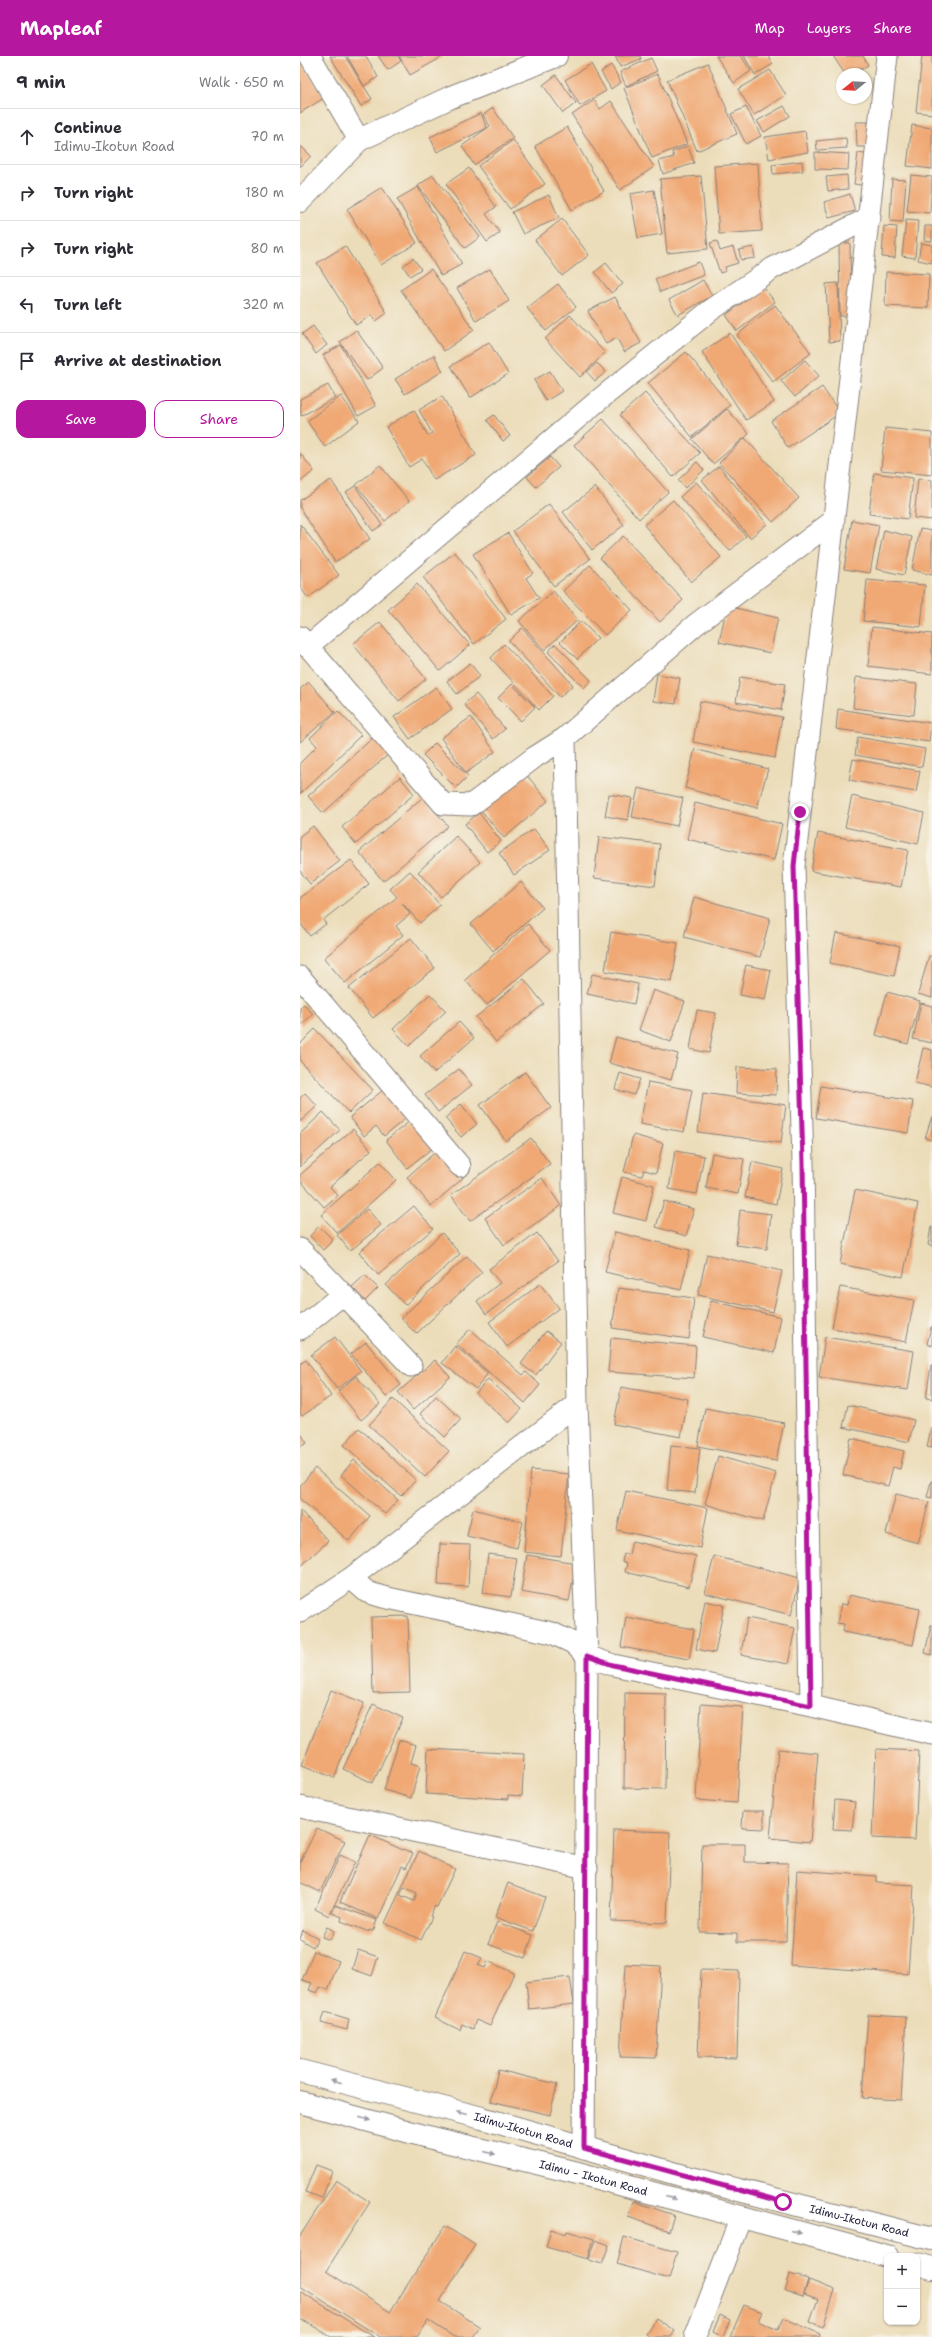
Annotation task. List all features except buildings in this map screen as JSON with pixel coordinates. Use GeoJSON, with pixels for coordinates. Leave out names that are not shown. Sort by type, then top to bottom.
{"type":"FeatureCollection","features":[{"type":"Feature","properties":{"kind":"main road"},"geometry":{"type":"LineString","coordinates":[[300,201],[359,140],[451,97],[556,56]]}},
{"type":"Feature","properties":{"kind":"main road","name":"Idimu-Ikotun Road"},"geometry":{"type":"LineString","coordinates":[[300,2071],[482,2118],[699,2180],[932,2239]]}},
{"type":"Feature","properties":{"kind":"main road","name":"Idimu - Ikotun Road"},"geometry":{"type":"LineString","coordinates":[[300,2102],[540,2166],[578,2173],[884,2255]]}},
{"type":"Feature","properties":{"kind":"main road"},"geometry":{"type":"LineString","coordinates":[[920,2265],[932,2268]]}},
{"type":"Feature","properties":{"kind":"street"},"geometry":{"type":"LineString","coordinates":[[310,56],[359,140]]}},
{"type":"Feature","properties":{"kind":"street"},"geometry":{"type":"LineString","coordinates":[[811,1706],[803,1162],[794,866],[833,521],[870,217],[887,56]]}},
{"type":"Feature","properties":{"kind":"street"},"geometry":{"type":"LineString","coordinates":[[833,521],[695,625],[565,738],[471,805],[443,804],[304,642],[711,310],[773,268],[870,217]]}},
{"type":"Feature","properties":{"kind":"street"},"geometry":{"type":"LineString","coordinates":[[565,738],[577,1404],[587,1656],[587,1868],[584,2148]]}},
{"type":"Feature","properties":{"kind":"street"},"geometry":{"type":"LineString","coordinates":[[300,977],[460,1166]]}},
{"type":"Feature","properties":{"kind":"street"},"geometry":{"type":"LineString","coordinates":[[300,1249],[411,1366]]}},
{"type":"Feature","properties":{"kind":"street"},"geometry":{"type":"LineString","coordinates":[[300,1329],[343,1294]]}},
{"type":"Feature","properties":{"kind":"street"},"geometry":{"type":"LineString","coordinates":[[300,1612],[351,1578],[577,1404]]}},
{"type":"Feature","properties":{"kind":"street"},"geometry":{"type":"LineString","coordinates":[[351,1578],[367,1592],[383,1597],[552,1633],[573,1642],[587,1656],[613,1665],[811,1706],[932,1734]]}},
{"type":"Feature","properties":{"kind":"street"},"geometry":{"type":"LineString","coordinates":[[300,1807],[587,1868]]}},
{"type":"Feature","properties":{"kind":"street"},"geometry":{"type":"LineString","coordinates":[[696,2337],[741,2217]]}},
{"type":"Feature","properties":{"kind":"route"},"geometry":{"type":"LineString","coordinates":[[783,2202],[584,2148],[587,1868],[587,1656],[613,1665],[811,1706],[803,1162],[794,866],[800,812]]}}]}
